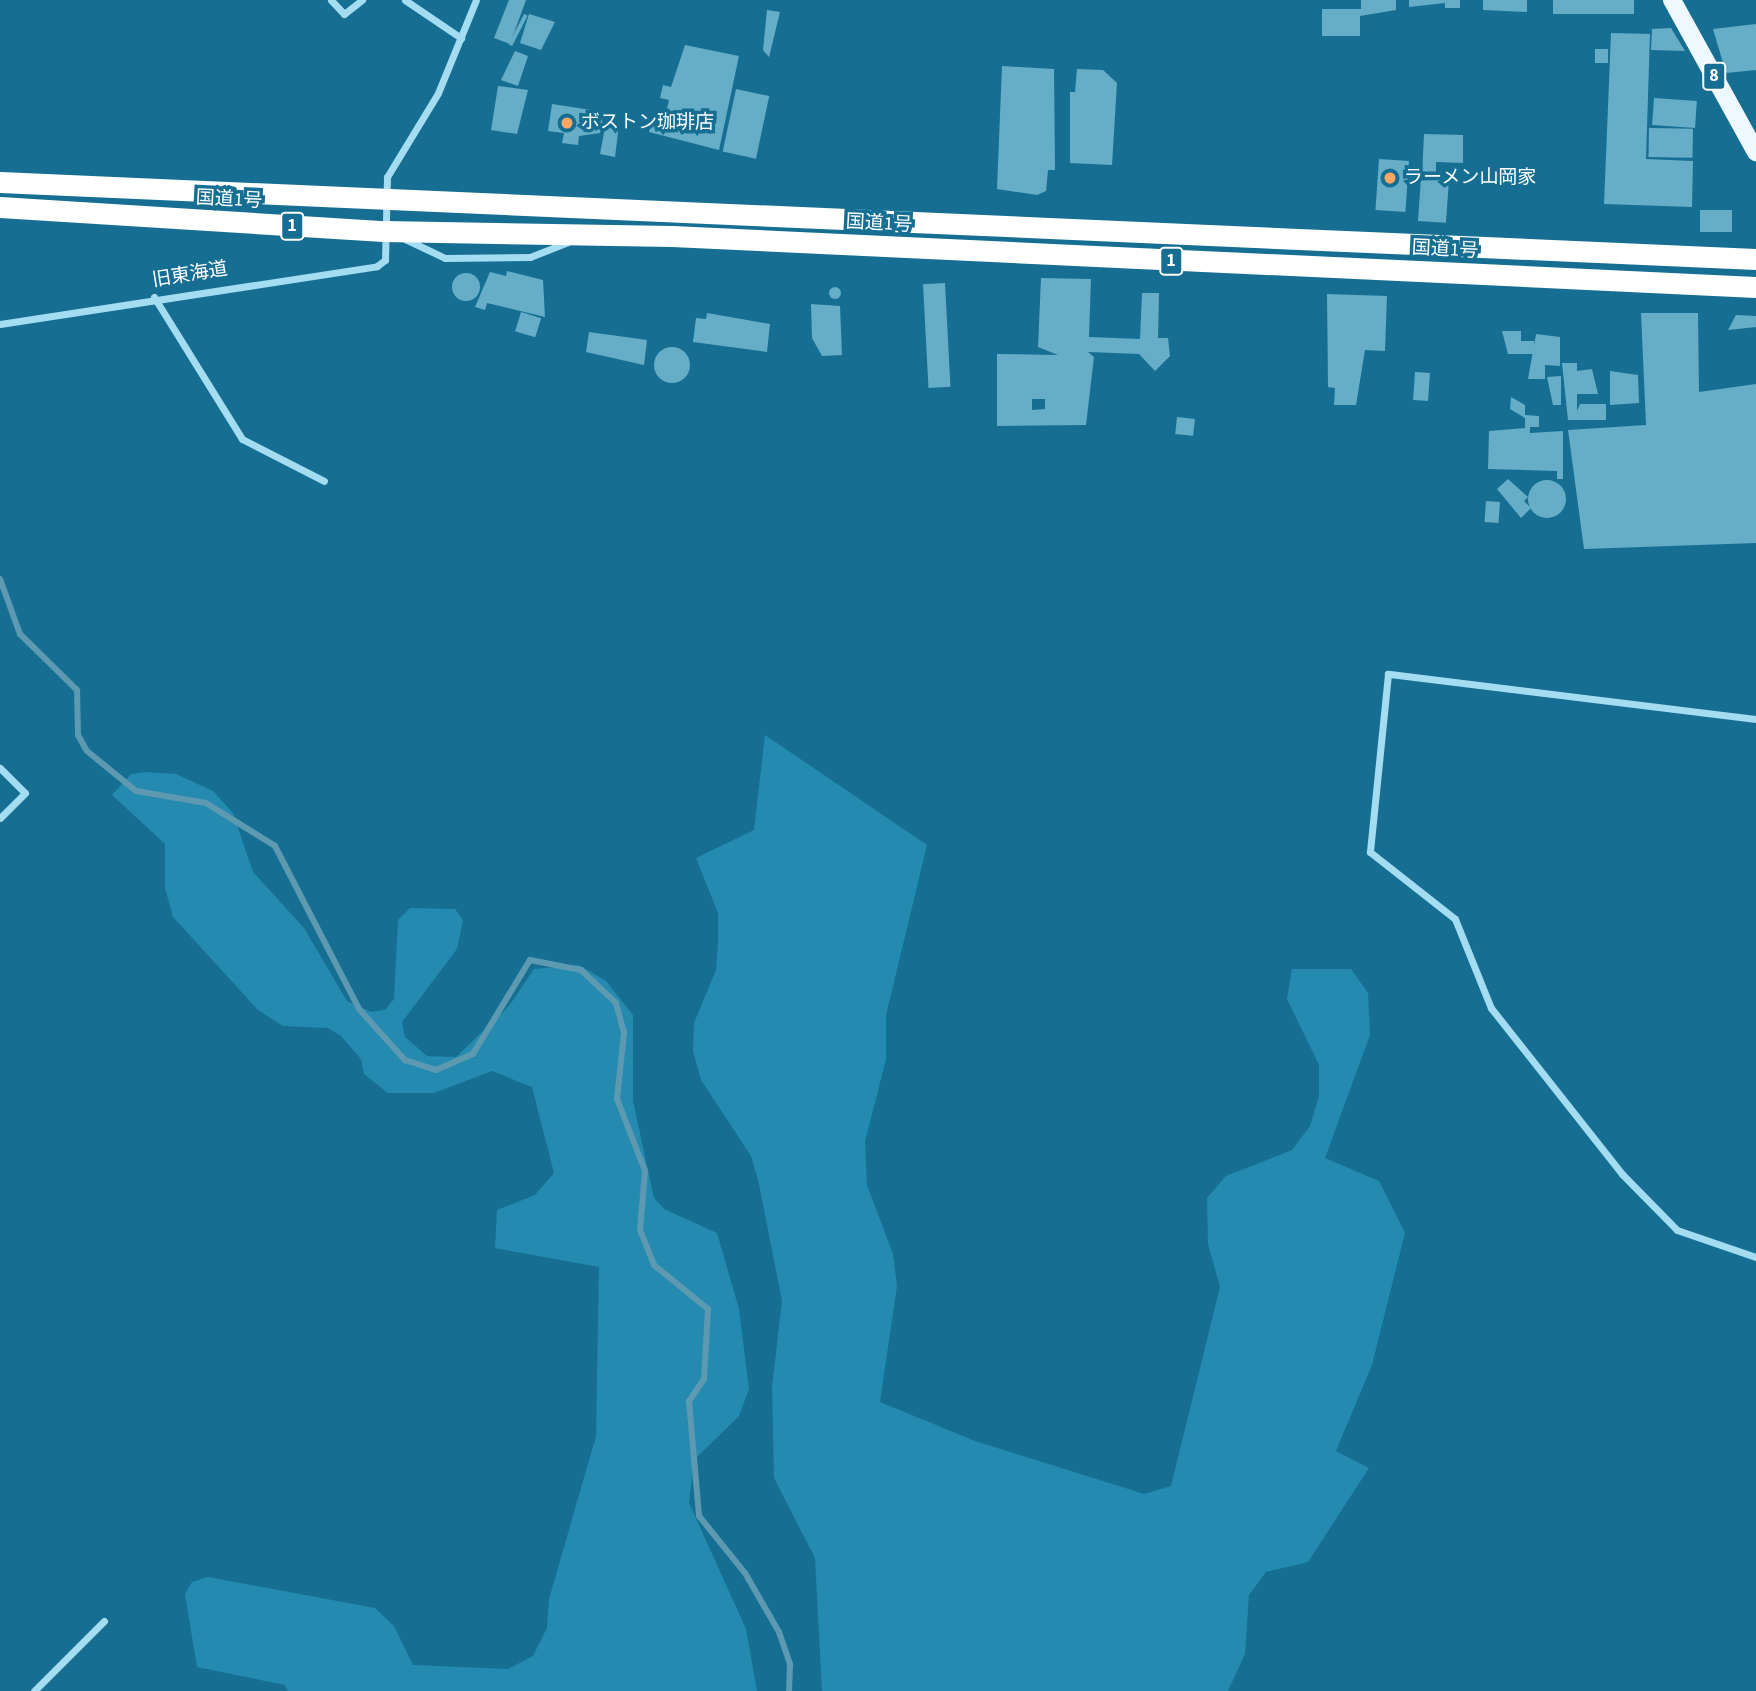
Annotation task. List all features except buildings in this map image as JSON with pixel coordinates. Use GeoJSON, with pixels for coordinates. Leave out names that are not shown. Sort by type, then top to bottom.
{"type":"FeatureCollection","features":[{"type":"Feature","properties":{"kind":"highway","name":"国道1号"},"geometry":{"type":"LineString","coordinates":[[0,182],[1756,259]]}},
{"type":"Feature","properties":{"kind":"highway","name":"国道1号"},"geometry":{"type":"LineString","coordinates":[[0,208],[383,230],[585,235],[1756,288]]}},
{"type":"Feature","properties":{"kind":"highway"},"geometry":{"type":"LineString","coordinates":[[1022,228],[1022,254]]}},
{"type":"Feature","properties":{"kind":"highway"},"geometry":{"type":"LineString","coordinates":[[1114,232],[1114,258]]}},
{"type":"Feature","properties":{"kind":"highway"},"geometry":{"type":"LineString","coordinates":[[1480,248],[1480,275]]}},
{"type":"Feature","properties":{"kind":"main road","name":"8"},"geometry":{"type":"LineString","coordinates":[[1672,0],[1756,152]]}},
{"type":"Feature","properties":{"kind":"street"},"geometry":{"type":"LineString","coordinates":[[331,0],[344,14],[362,0]]}},
{"type":"Feature","properties":{"kind":"street"},"geometry":{"type":"LineString","coordinates":[[405,0],[461,38]]}},
{"type":"Feature","properties":{"kind":"street"},"geometry":{"type":"LineString","coordinates":[[476,0],[438,93],[387,177],[383,200],[383,230],[445,258],[530,257],[585,235]]}},
{"type":"Feature","properties":{"kind":"street","name":"旧東海道"},"geometry":{"type":"LineString","coordinates":[[0,324],[154,297],[353,271],[385,260],[383,230]]}},
{"type":"Feature","properties":{"kind":"street"},"geometry":{"type":"LineString","coordinates":[[154,297],[242,439],[324,481]]}},
{"type":"Feature","properties":{"kind":"street"},"geometry":{"type":"LineString","coordinates":[[1756,719],[1388,674],[1370,852],[1455,919],[1491,1008],[1622,1174],[1677,1230],[1756,1257]]}},
{"type":"Feature","properties":{"kind":"street"},"geometry":{"type":"LineString","coordinates":[[0,768],[25,793],[0,818]]}},
{"type":"Feature","properties":{"kind":"street"},"geometry":{"type":"LineString","coordinates":[[34,1691],[104,1621]]}},
{"type":"Feature","properties":{"kind":"shaded area"},"geometry":{"type":"Polygon","coordinates":[[[765,735],[927,845],[886,1015],[886,1059],[865,1142],[867,1185],[893,1254],[897,1286],[880,1402],[975,1441],[1144,1494],[1171,1486],[1220,1287],[1208,1244],[1207,1198],[1226,1176],[1292,1150],[1310,1126],[1319,1096],[1319,1065],[1287,999],[1292,969],[1351,969],[1368,993],[1370,1035],[1325,1158],[1379,1181],[1405,1233],[1372,1365],[1336,1451],[1369,1468],[1308,1562],[1266,1572],[1249,1595],[1245,1654],[1228,1691],[822,1691],[815,1558],[774,1478],[772,1387],[782,1301],[759,1184],[751,1156],[701,1080],[693,1051],[694,1023],[716,970],[718,942],[718,913],[696,858],[754,830],[765,735]]]}},
{"type":"Feature","properties":{"kind":"shaded area"},"geometry":{"type":"Polygon","coordinates":[[[131,774],[176,774],[213,791],[233,813],[253,872],[304,928],[347,1001],[371,1012],[385,1010],[394,999],[398,920],[410,908],[455,909],[463,920],[457,949],[402,1022],[405,1037],[427,1056],[456,1057],[509,1006],[534,969],[579,965],[606,981],[633,1015],[633,1101],[654,1198],[664,1209],[717,1233],[739,1309],[749,1389],[739,1416],[694,1460],[689,1503],[746,1629],[757,1691],[288,1691],[285,1685],[197,1667],[185,1594],[192,1582],[208,1577],[375,1608],[394,1626],[413,1665],[508,1669],[533,1656],[547,1628],[549,1599],[596,1436],[599,1267],[495,1248],[497,1210],[535,1195],[554,1173],[532,1087],[492,1071],[434,1093],[388,1093],[364,1074],[361,1059],[341,1036],[328,1028],[283,1026],[258,1010],[173,917],[165,888],[165,844],[112,795],[131,774]]]}},
{"type":"Feature","properties":{"kind":"waterway"},"geometry":{"type":"LineString","coordinates":[[0,579],[20,634],[77,690],[78,735],[87,751],[136,791],[206,803],[275,846],[359,1009],[405,1060],[436,1070],[473,1054],[530,960],[581,970],[616,1003],[624,1033],[617,1099],[645,1171],[640,1230],[654,1265],[708,1309],[704,1379],[689,1401],[699,1516],[745,1573],[779,1632],[790,1664],[789,1691]]}},
{"type":"Feature","properties":{"kind":"place","name":"ボストン珈琲店"},"geometry":{"type":"Point","coordinates":[567,123]}},
{"type":"Feature","properties":{"kind":"place","name":"ラーメン山岡家"},"geometry":{"type":"Point","coordinates":[1390,178]}}]}
